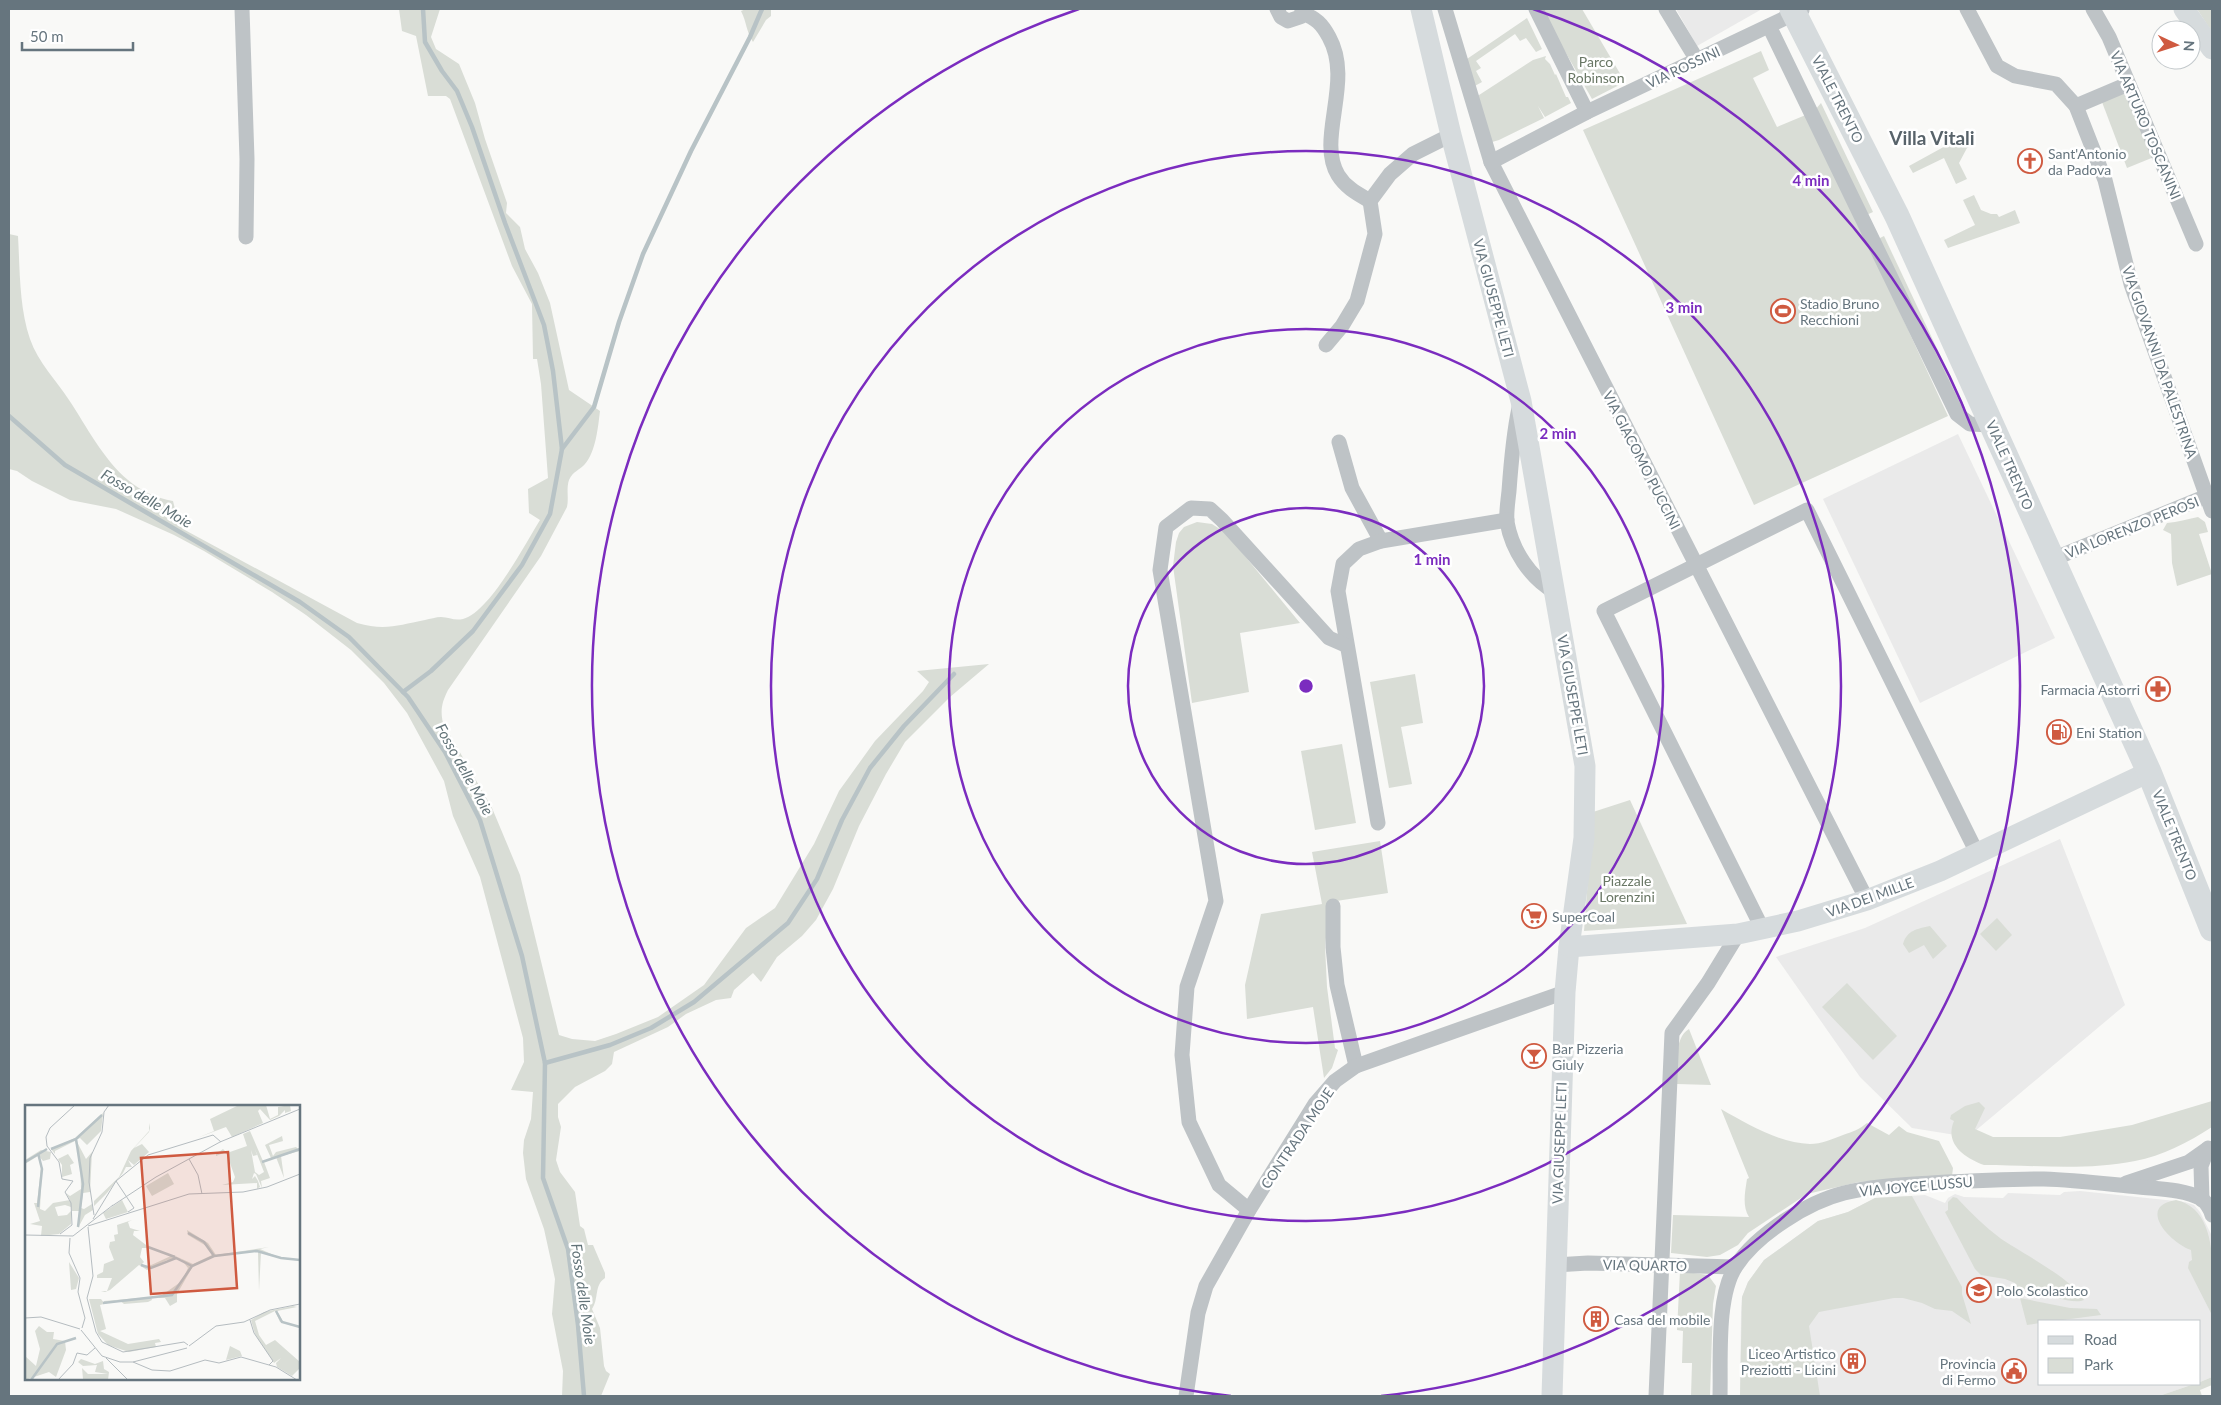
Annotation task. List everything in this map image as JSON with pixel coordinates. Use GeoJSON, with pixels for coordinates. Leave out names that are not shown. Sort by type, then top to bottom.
{"type":"FeatureCollection","features":[{"type":"Feature","properties":{"kind":"main road","name":"VIA GIUSEPPE LETI"},"geometry":{"type":"LineString","coordinates":[[1420,9],[1521,401],[1585,766],[1584,838],[1569,947],[1565,992],[1552,1396]]}},
{"type":"Feature","properties":{"kind":"main road"},"geometry":{"type":"LineString","coordinates":[[2184,9],[2212,49]]}},
{"type":"Feature","properties":{"kind":"main road","name":"VIALE TRENTO"},"geometry":{"type":"LineString","coordinates":[[1798,10],[1897,216],[2149,772],[2212,929]]}},
{"type":"Feature","properties":{"kind":"main road","name":"VIA DEI MILLE"},"geometry":{"type":"LineString","coordinates":[[1569,947],[1738,934],[1763,930],[1866,900],[1940,871],[2149,772]]}},
{"type":"Feature","properties":{"kind":"street"},"geometry":{"type":"LineString","coordinates":[[242,9],[247,159],[246,237]]}},
{"type":"Feature","properties":{"kind":"street"},"geometry":{"type":"LineString","coordinates":[[1277,9],[1281,17],[1288,21],[1296,19],[1302,11],[1314,17],[1324,28],[1336,49],[1339,71],[1332,133],[1332,160],[1338,175],[1350,189],[1370,201]]}},
{"type":"Feature","properties":{"kind":"street","name":"VIA GIACOMO PUCCINI"},"geometry":{"type":"LineString","coordinates":[[1445,9],[1491,162],[1866,900]]}},
{"type":"Feature","properties":{"kind":"street"},"geometry":{"type":"LineString","coordinates":[[1536,9],[1587,112]]}},
{"type":"Feature","properties":{"kind":"street"},"geometry":{"type":"LineString","coordinates":[[1666,9],[1697,60]]}},
{"type":"Feature","properties":{"kind":"street","name":"VIA GIOVANNI DA PALESTRINA"},"geometry":{"type":"LineString","coordinates":[[1966,9],[1997,66],[2015,76],[2056,84],[2076,106],[2105,180],[2131,284],[2210,495],[2212,511]]}},
{"type":"Feature","properties":{"kind":"street","name":"VIA ARTURO TOSCANINI"},"geometry":{"type":"LineString","coordinates":[[2092,9],[2109,37],[2196,244]]}},
{"type":"Feature","properties":{"kind":"street","name":"VIA ROSSINI"},"geometry":{"type":"LineString","coordinates":[[1491,162],[1587,112],[1769,26],[1798,10]]}},
{"type":"Feature","properties":{"kind":"street"},"geometry":{"type":"LineString","coordinates":[[1769,26],[1957,414],[1970,424],[1992,425]]}},
{"type":"Feature","properties":{"kind":"street"},"geometry":{"type":"LineString","coordinates":[[2076,106],[2128,84]]}},
{"type":"Feature","properties":{"kind":"street"},"geometry":{"type":"LineString","coordinates":[[1326,345],[1342,326],[1357,301],[1375,234],[1370,201],[1390,174],[1413,154],[1451,135]]}},
{"type":"Feature","properties":{"kind":"street"},"geometry":{"type":"LineString","coordinates":[[1521,401],[1512,441],[1507,520],[1513,542],[1528,570],[1543,585],[1555,592]]}},
{"type":"Feature","properties":{"kind":"street"},"geometry":{"type":"LineString","coordinates":[[1339,442],[1352,488],[1381,541]]}},
{"type":"Feature","properties":{"kind":"street","name":"VIA LORENZO PEROSI"},"geometry":{"type":"LineString","coordinates":[[2053,559],[2210,495]]}},
{"type":"Feature","properties":{"kind":"street"},"geometry":{"type":"LineString","coordinates":[[1249,1210],[1219,1184],[1189,1122],[1182,1055],[1187,987],[1216,901],[1160,570],[1166,527],[1191,508],[1210,509],[1329,638],[1337,643],[1346,645]]}},
{"type":"Feature","properties":{"kind":"street"},"geometry":{"type":"LineString","coordinates":[[1763,930],[1604,611],[1807,510],[1977,853]]}},
{"type":"Feature","properties":{"kind":"street"},"geometry":{"type":"LineString","coordinates":[[1378,823],[1338,591],[1342,564],[1359,549],[1381,541],[1507,520]]}},
{"type":"Feature","properties":{"kind":"street"},"geometry":{"type":"LineString","coordinates":[[1334,906],[1333,947],[1337,985],[1356,1066]]}},
{"type":"Feature","properties":{"kind":"street"},"geometry":{"type":"LineString","coordinates":[[1656,1396],[1672,1033],[1708,983],[1738,934]]}},
{"type":"Feature","properties":{"kind":"street","name":"CONTRADA MOJE"},"geometry":{"type":"LineString","coordinates":[[1186,1396],[1198,1312],[1206,1286],[1249,1210],[1315,1104],[1335,1081],[1356,1066],[1565,992]]}},
{"type":"Feature","properties":{"kind":"street"},"geometry":{"type":"LineString","coordinates":[[2120,1185],[2189,1162],[2209,1146]]}},
{"type":"Feature","properties":{"kind":"street"},"geometry":{"type":"LineString","coordinates":[[2209,1146],[2201,1166],[2202,1200],[2212,1215]]}},
{"type":"Feature","properties":{"kind":"street","name":"VIA JOYCE LUSSU"},"geometry":{"type":"LineString","coordinates":[[1720,1396],[1722,1316],[1726,1291],[1735,1267],[1756,1244],[1786,1220],[1818,1203],[1843,1193],[1877,1186],[1982,1180],[2044,1179],[2177,1192],[2202,1200]]}},
{"type":"Feature","properties":{"kind":"street","name":"VIA QUARTO"},"geometry":{"type":"LineString","coordinates":[[1555,1265],[1735,1267]]}},
{"type":"Feature","properties":{"kind":"shaded area"},"geometry":{"type":"Polygon","coordinates":[[[1676,9],[1762,9],[1697,46],[1676,9]]]}},
{"type":"Feature","properties":{"kind":"shaded area"},"geometry":{"type":"Polygon","coordinates":[[[1958,434],[2055,638],[1920,703],[1823,499],[1958,434]]]}},
{"type":"Feature","properties":{"kind":"shaded area"},"geometry":{"type":"Polygon","coordinates":[[[2060,839],[2125,1005],[1968,1137],[1912,1128],[1860,1077],[1776,957],[1865,928],[2060,839]]]}},
{"type":"Feature","properties":{"kind":"shaded area","name":"Polo Scolastico"},"geometry":{"type":"Polygon","coordinates":[[[2080,1191],[2185,1202],[2194,1205],[2200,1212],[2212,1236],[2212,1377],[2201,1382],[2201,1320],[2038,1320],[2038,1385],[2191,1385],[2159,1396],[1740,1396],[1742,1297],[1748,1282],[1764,1260],[1818,1221],[1848,1212],[1875,1198],[1925,1195],[1945,1203],[1948,1198],[1955,1194],[1964,1197],[2003,1198],[2008,1193],[2060,1195],[2064,1192],[2080,1191]]]}},
{"type":"Feature","properties":{"kind":"green space"},"geometry":{"type":"Polygon","coordinates":[[[399,9],[440,9],[431,37],[436,49],[459,64],[475,103],[507,203],[506,213],[520,227],[525,249],[538,273],[550,303],[569,390],[600,411],[596,439],[589,459],[569,480],[567,507],[541,556],[448,690],[442,710],[443,723],[492,808],[520,875],[559,1035],[572,1039],[595,1041],[616,1034],[658,1017],[704,985],[746,928],[775,908],[814,844],[839,791],[875,741],[923,691],[929,682],[917,671],[989,664],[950,697],[905,742],[859,826],[833,889],[816,920],[802,936],[777,957],[761,982],[753,973],[734,990],[731,998],[716,1000],[686,1014],[668,1027],[614,1052],[612,1064],[605,1071],[575,1087],[558,1104],[558,1117],[561,1127],[556,1160],[560,1172],[575,1192],[580,1226],[584,1229],[588,1245],[593,1245],[605,1273],[605,1278],[599,1284],[592,1309],[600,1328],[604,1366],[610,1374],[601,1396],[562,1396],[563,1371],[552,1314],[555,1279],[544,1229],[526,1179],[523,1153],[524,1140],[531,1119],[533,1092],[511,1090],[524,1062],[523,1038],[480,877],[453,816],[444,781],[407,713],[384,683],[351,650],[306,615],[272,592],[174,535],[116,509],[70,500],[32,481],[17,471],[9,469],[9,234],[18,236],[24,314],[33,347],[96,442],[119,472],[143,491],[173,501],[179,525],[183,529],[357,623],[384,627],[439,617],[463,619],[473,614],[484,604],[506,576],[540,520],[529,513],[528,489],[548,478],[541,384],[537,359],[533,359],[532,304],[512,266],[450,99],[446,96],[428,96],[416,36],[402,31],[399,9]]]}},
{"type":"Feature","properties":{"kind":"green space"},"geometry":{"type":"Polygon","coordinates":[[[746,9],[771,9],[771,16],[766,20],[753,42],[741,11],[746,9]]]}},
{"type":"Feature","properties":{"kind":"green space","name":"Parco Robinson"},"geometry":{"type":"Polygon","coordinates":[[[1541,9],[1582,9],[1625,82],[1592,99],[1541,9]]]}},
{"type":"Feature","properties":{"kind":"green space"},"geometry":{"type":"Polygon","coordinates":[[[2197,9],[2212,9],[2212,32],[2197,9]]]}},
{"type":"Feature","properties":{"kind":"green space"},"geometry":{"type":"Polygon","coordinates":[[[1527,18],[1542,49],[1536,52],[1526,38],[1520,41],[1515,34],[1476,61],[1481,68],[1476,71],[1482,82],[1473,87],[1464,61],[1527,18]]]}},
{"type":"Feature","properties":{"kind":"green space","name":"Stadio Bruno Recchioni"},"geometry":{"type":"Polygon","coordinates":[[[1761,51],[1769,70],[1753,78],[1777,127],[1808,114],[1948,416],[1754,505],[1583,130],[1761,51]]]}},
{"type":"Feature","properties":{"kind":"green space"},"geometry":{"type":"Polygon","coordinates":[[[1546,56],[1545,59],[1556,74],[1566,97],[1568,97],[1571,103],[1545,117],[1538,106],[1544,118],[1492,142],[1476,97],[1533,60],[1546,56]]]}},
{"type":"Feature","properties":{"kind":"green space"},"geometry":{"type":"Polygon","coordinates":[[[2127,91],[2154,157],[2127,168],[2102,102],[2127,91]]]}},
{"type":"Feature","properties":{"kind":"green space"},"geometry":{"type":"Polygon","coordinates":[[[1821,103],[1873,212],[1864,216],[1815,110],[1821,103]]]}},
{"type":"Feature","properties":{"kind":"green space"},"geometry":{"type":"Polygon","coordinates":[[[1969,133],[1975,145],[1967,148],[1959,163],[1967,179],[1956,184],[1944,158],[1913,173],[1909,166],[1969,133]]]}},
{"type":"Feature","properties":{"kind":"green space"},"geometry":{"type":"Polygon","coordinates":[[[1974,195],[1981,210],[1997,214],[1999,217],[2015,210],[2020,223],[1948,248],[1944,240],[1975,225],[1963,200],[1974,195]]]}},
{"type":"Feature","properties":{"kind":"green space"},"geometry":{"type":"Polygon","coordinates":[[[1884,236],[1965,408],[1961,408],[1876,240],[1884,236]]]}},
{"type":"Feature","properties":{"kind":"green space"},"geometry":{"type":"Polygon","coordinates":[[[2198,517],[2205,522],[2208,532],[2199,534],[2212,574],[2177,586],[2172,563],[2171,534],[2163,530],[2167,523],[2198,517]]]}},
{"type":"Feature","properties":{"kind":"green space"},"geometry":{"type":"Polygon","coordinates":[[[1197,522],[1212,524],[1226,533],[1300,623],[1240,633],[1249,692],[1192,703],[1173,566],[1179,533],[1184,527],[1197,522]]]}},
{"type":"Feature","properties":{"kind":"green space"},"geometry":{"type":"Polygon","coordinates":[[[1415,674],[1423,723],[1401,727],[1412,784],[1389,788],[1370,682],[1415,674]]]}},
{"type":"Feature","properties":{"kind":"green space"},"geometry":{"type":"Polygon","coordinates":[[[1342,744],[1356,823],[1315,830],[1301,751],[1342,744]]]}},
{"type":"Feature","properties":{"kind":"green space","name":"Piazzale Lorenzini"},"geometry":{"type":"Polygon","coordinates":[[[1630,800],[1687,924],[1584,931],[1593,812],[1630,800]]]}},
{"type":"Feature","properties":{"kind":"green space"},"geometry":{"type":"Polygon","coordinates":[[[1380,841],[1388,893],[1330,902],[1325,946],[1327,987],[1335,1048],[1338,1050],[1332,1068],[1324,1078],[1313,1007],[1247,1019],[1245,985],[1261,914],[1322,904],[1312,852],[1380,841]]]}},
{"type":"Feature","properties":{"kind":"green space"},"geometry":{"type":"Polygon","coordinates":[[[1997,918],[2012,935],[1996,951],[1980,934],[1997,918]]]}},
{"type":"Feature","properties":{"kind":"green space"},"geometry":{"type":"Polygon","coordinates":[[[1930,926],[1947,946],[1933,959],[1924,945],[1909,953],[1903,944],[1907,936],[1913,931],[1930,926]]]}},
{"type":"Feature","properties":{"kind":"green space"},"geometry":{"type":"Polygon","coordinates":[[[1847,983],[1897,1036],[1873,1060],[1822,1007],[1847,983]]]}},
{"type":"Feature","properties":{"kind":"green space"},"geometry":{"type":"Polygon","coordinates":[[[1689,1029],[1711,1085],[1677,1084],[1678,1046],[1684,1033],[1689,1029]]]}},
{"type":"Feature","properties":{"kind":"green space"},"geometry":{"type":"Polygon","coordinates":[[[2212,1101],[2212,1127],[2185,1143],[2145,1159],[2098,1166],[1984,1165],[1958,1149],[1952,1137],[1954,1121],[1950,1119],[1951,1115],[1965,1106],[1979,1102],[1985,1108],[1975,1129],[1993,1137],[2060,1137],[2132,1125],[2212,1101]]]}},
{"type":"Feature","properties":{"kind":"green space"},"geometry":{"type":"Polygon","coordinates":[[[1721,1109],[1752,1126],[1798,1143],[1823,1142],[1856,1130],[1867,1123],[1889,1135],[1899,1126],[1907,1132],[1939,1141],[1953,1168],[1952,1176],[1859,1182],[1807,1194],[1748,1233],[1738,1245],[1720,1255],[1707,1257],[1671,1253],[1673,1215],[1749,1217],[1745,1208],[1745,1199],[1747,1179],[1749,1178],[1721,1109]]]}},
{"type":"Feature","properties":{"kind":"green space"},"geometry":{"type":"Polygon","coordinates":[[[1912,1196],[1962,1287],[1962,1294],[1971,1324],[1952,1311],[1935,1309],[1903,1298],[1819,1312],[1809,1326],[1820,1396],[1740,1396],[1742,1297],[1748,1282],[1764,1260],[1818,1221],[1848,1212],[1875,1198],[1912,1196]]]}},
{"type":"Feature","properties":{"kind":"green space"},"geometry":{"type":"Polygon","coordinates":[[[1953,1197],[1957,1198],[1977,1219],[2000,1238],[2069,1283],[2084,1300],[2070,1301],[2017,1288],[2015,1283],[2005,1279],[1981,1275],[1975,1269],[1945,1212],[1948,1210],[1948,1202],[1953,1197]]]}},
{"type":"Feature","properties":{"kind":"green space"},"geometry":{"type":"Polygon","coordinates":[[[2176,1200],[2190,1206],[2201,1217],[2207,1231],[2211,1247],[2212,1315],[2188,1268],[2189,1262],[2192,1260],[2191,1250],[2166,1233],[2158,1217],[2159,1209],[2164,1204],[2176,1200]]]}},
{"type":"Feature","properties":{"kind":"green space"},"geometry":{"type":"Polygon","coordinates":[[[1680,1271],[1708,1275],[1716,1286],[1713,1304],[1710,1396],[1691,1396],[1692,1363],[1682,1363],[1683,1331],[1677,1330],[1680,1271]]]}},
{"type":"Feature","properties":{"kind":"green space"},"geometry":{"type":"Polygon","coordinates":[[[2020,1298],[2070,1308],[2097,1309],[2101,1315],[2063,1320],[2038,1320],[2038,1323],[2027,1325],[2020,1298]]]}},
{"type":"Feature","properties":{"kind":"green space"},"geometry":{"type":"Polygon","coordinates":[[[2212,1377],[2212,1385],[2200,1390],[2202,1396],[2159,1396],[2191,1385],[2201,1385],[2201,1382],[2212,1377]]]}},
{"type":"Feature","properties":{"kind":"waterway"},"geometry":{"type":"LineString","coordinates":[[403,692],[431,671],[473,631],[522,565],[550,514],[562,449],[553,371],[544,325],[505,223],[472,127],[457,91],[442,71],[425,42],[423,9]]}},
{"type":"Feature","properties":{"kind":"waterway"},"geometry":{"type":"LineString","coordinates":[[562,449],[594,407],[619,322],[643,254],[691,151],[750,37],[762,9]]}},
{"type":"Feature","properties":{"kind":"waterway","name":"Fosso delle Moie"},"geometry":{"type":"LineString","coordinates":[[9,416],[65,465],[300,602],[349,637],[408,697],[445,752],[480,820],[522,956],[545,1063],[543,1178],[568,1249],[578,1325],[584,1396]]}},
{"type":"Feature","properties":{"kind":"waterway"},"geometry":{"type":"LineString","coordinates":[[545,1063],[610,1045],[651,1028],[694,1002],[788,923],[817,879],[842,820],[870,768],[904,726],[954,674]]}},
{"type":"Feature","properties":{"kind":"place","name":"Sant'Antonio da Padova"},"geometry":{"type":"Point","coordinates":[2030,161]}},
{"type":"Feature","properties":{"kind":"place","name":"Stadio Bruno Recchioni"},"geometry":{"type":"Point","coordinates":[1783,311]}},
{"type":"Feature","properties":{"kind":"place","name":"Farmacia Astorri"},"geometry":{"type":"Point","coordinates":[2158,689]}},
{"type":"Feature","properties":{"kind":"place","name":"Eni Station"},"geometry":{"type":"Point","coordinates":[2059,732]}},
{"type":"Feature","properties":{"kind":"place","name":"SuperCoal"},"geometry":{"type":"Point","coordinates":[1534,916]}},
{"type":"Feature","properties":{"kind":"place","name":"Bar Pizzeria Giuly"},"geometry":{"type":"Point","coordinates":[1534,1056]}},
{"type":"Feature","properties":{"kind":"place","name":"Polo Scolastico"},"geometry":{"type":"Point","coordinates":[1979,1290]}},
{"type":"Feature","properties":{"kind":"place","name":"Casa del mobile"},"geometry":{"type":"Point","coordinates":[1596,1319]}},
{"type":"Feature","properties":{"kind":"place","name":"Liceo Artistico Preziotti - Licini"},"geometry":{"type":"Point","coordinates":[1853,1361]}},
{"type":"Feature","properties":{"kind":"place","name":"Provincia di Fermo"},"geometry":{"type":"Point","coordinates":[2014,1371]}},
{"type":"Feature","properties":{"kind":"district","name":"Villa Vitali"},"geometry":{"type":"Point","coordinates":[1932,137]}}]}
